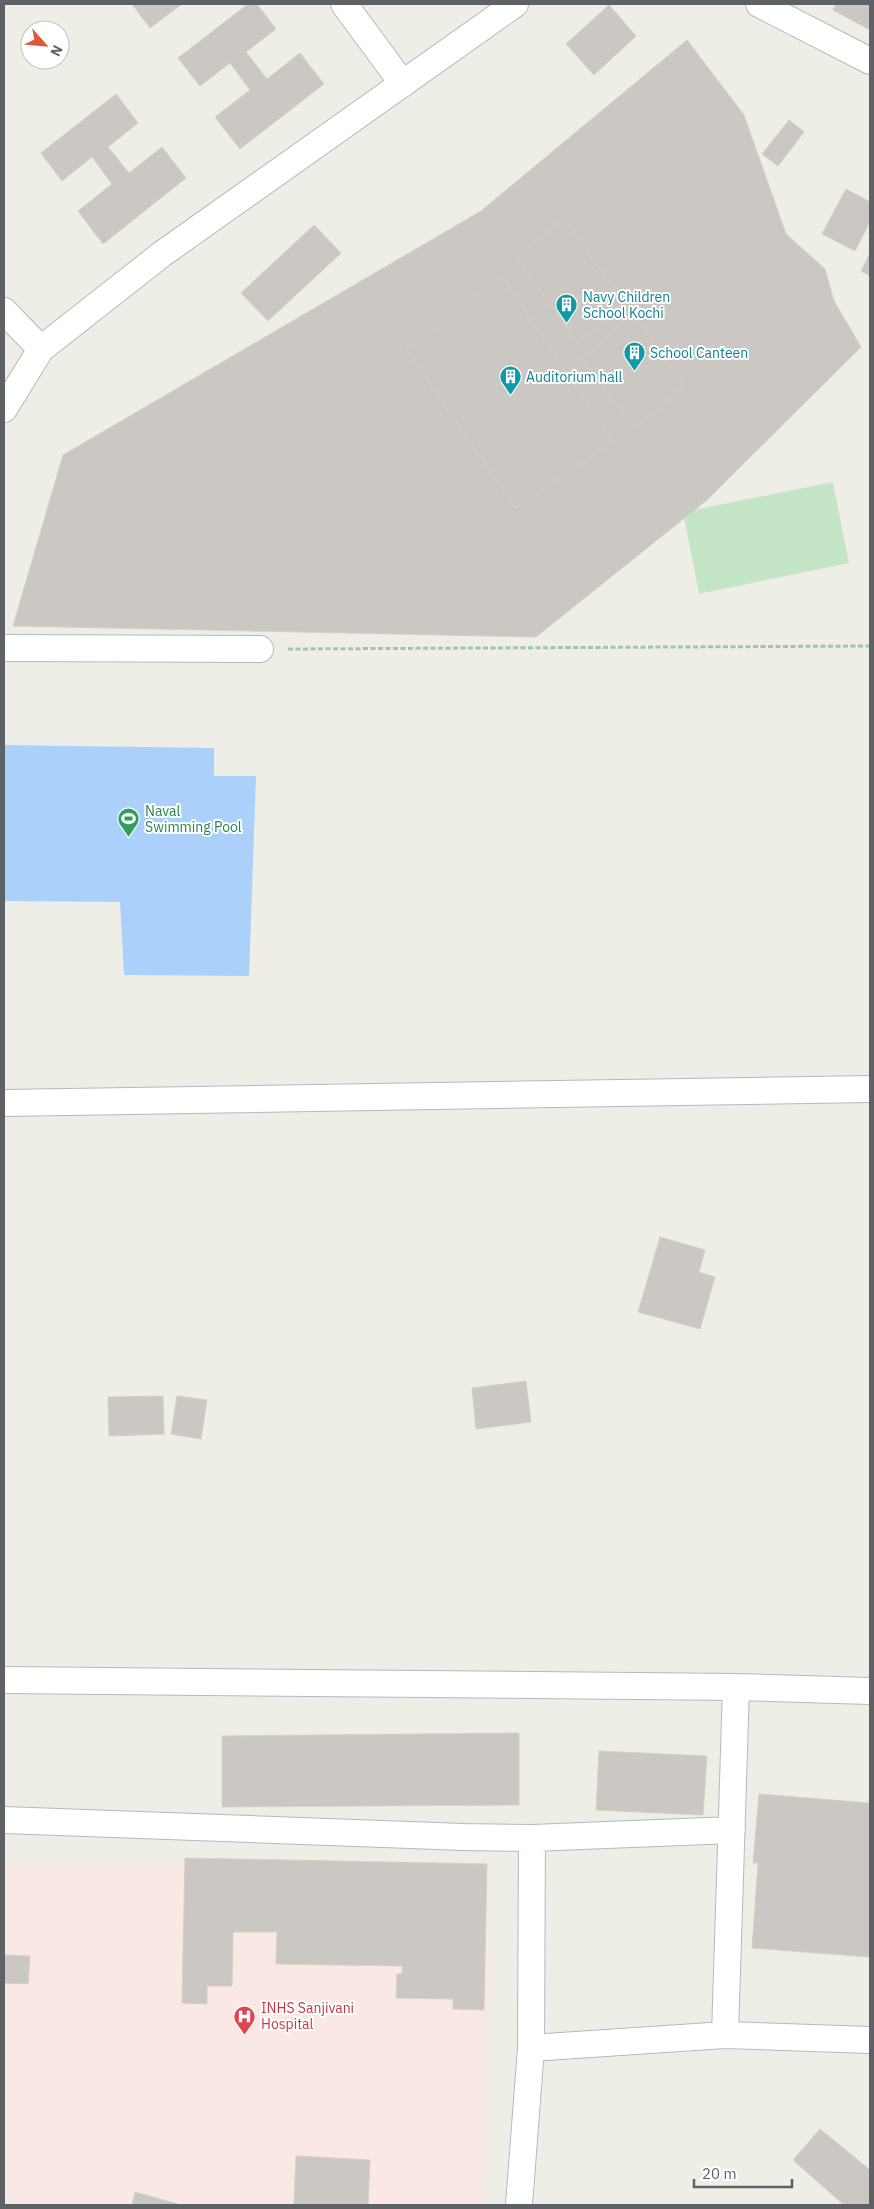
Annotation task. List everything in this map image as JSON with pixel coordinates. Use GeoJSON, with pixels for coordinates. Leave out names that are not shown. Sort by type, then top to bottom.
{"type":"FeatureCollection","features":[{"type":"Feature","properties":{"kind":"street"},"geometry":{"type":"LineString","coordinates":[[344,4],[403,84]]}},
{"type":"Feature","properties":{"kind":"street"},"geometry":{"type":"LineString","coordinates":[[4,409],[41,349],[162,254],[514,4]]}},
{"type":"Feature","properties":{"kind":"street"},"geometry":{"type":"LineString","coordinates":[[759,4],[870,61]]}},
{"type":"Feature","properties":{"kind":"street"},"geometry":{"type":"LineString","coordinates":[[4,311],[41,349]]}},
{"type":"Feature","properties":{"kind":"street"},"geometry":{"type":"LineString","coordinates":[[4,648],[260,649]]}},
{"type":"Feature","properties":{"kind":"street"},"geometry":{"type":"LineString","coordinates":[[4,1103],[870,1089]]}},
{"type":"Feature","properties":{"kind":"street"},"geometry":{"type":"LineString","coordinates":[[4,1680],[736,1687],[870,1691]]}},
{"type":"Feature","properties":{"kind":"street"},"geometry":{"type":"LineString","coordinates":[[725,2035],[736,1687]]}},
{"type":"Feature","properties":{"kind":"street"},"geometry":{"type":"LineString","coordinates":[[4,1820],[532,1838],[732,1830]]}},
{"type":"Feature","properties":{"kind":"street"},"geometry":{"type":"LineString","coordinates":[[519,2205],[531,2048],[532,1838]]}},
{"type":"Feature","properties":{"kind":"street"},"geometry":{"type":"LineString","coordinates":[[531,2048],[725,2035],[870,2040]]}},
{"type":"Feature","properties":{"kind":"path"},"geometry":{"type":"LineString","coordinates":[[260,649],[870,646]]}},
{"type":"Feature","properties":{"kind":"shaded area","name":"INHS Sanjivani Hospital"},"geometry":{"type":"Polygon","coordinates":[[[490,1862],[484,2205],[4,2205],[4,1865],[490,1862]]]}},
{"type":"Feature","properties":{"kind":"green space"},"geometry":{"type":"Polygon","coordinates":[[[833,482],[849,563],[699,594],[683,512],[833,482]]]}},
{"type":"Feature","properties":{"kind":"water","name":"Naval Swimming Pool"},"geometry":{"type":"Polygon","coordinates":[[[4,745],[214,748],[214,776],[256,776],[249,976],[124,975],[120,902],[4,901],[4,745]]]}},
{"type":"Feature","properties":{"kind":"building"},"geometry":{"type":"Polygon","coordinates":[[[132,4],[182,4],[150,28],[132,4]]]}},
{"type":"Feature","properties":{"kind":"building"},"geometry":{"type":"Polygon","coordinates":[[[248,4],[257,4],[276,29],[246,52],[267,79],[300,53],[324,84],[240,149],[215,117],[250,90],[230,63],[200,86],[178,58],[248,4]]]}},
{"type":"Feature","properties":{"kind":"building"},"geometry":{"type":"Polygon","coordinates":[[[836,4],[870,4],[870,30],[833,10],[836,4]]]}},
{"type":"Feature","properties":{"kind":"building"},"geometry":{"type":"Polygon","coordinates":[[[609,5],[636,36],[594,75],[566,44],[609,5]]]}},
{"type":"Feature","properties":{"kind":"building","name":"Navy Children School Kochi"},"geometry":{"type":"Polygon","coordinates":[[[687,40],[744,115],[786,234],[825,269],[834,301],[861,347],[707,500],[536,637],[13,626],[63,455],[481,211],[687,40]]]}},
{"type":"Feature","properties":{"kind":"building"},"geometry":{"type":"Polygon","coordinates":[[[116,94],[138,123],[108,147],[129,173],[162,147],[186,178],[103,244],[78,211],[112,184],[92,157],[62,181],[41,153],[116,94]]]}},
{"type":"Feature","properties":{"kind":"building"},"geometry":{"type":"Polygon","coordinates":[[[789,120],[804,132],[778,166],[762,154],[789,120]]]}},
{"type":"Feature","properties":{"kind":"building"},"geometry":{"type":"Polygon","coordinates":[[[846,189],[870,202],[870,222],[855,251],[822,234],[846,189]]]}},
{"type":"Feature","properties":{"kind":"building"},"geometry":{"type":"Polygon","coordinates":[[[564,219],[624,303],[578,343],[516,258],[564,219]]]}},
{"type":"Feature","properties":{"kind":"building"},"geometry":{"type":"Polygon","coordinates":[[[314,225],[341,253],[268,321],[241,293],[314,225]]]}},
{"type":"Feature","properties":{"kind":"building"},"geometry":{"type":"Polygon","coordinates":[[[870,253],[870,276],[861,271],[870,253]]]}},
{"type":"Feature","properties":{"kind":"building","name":"Auditorium hall"},"geometry":{"type":"Polygon","coordinates":[[[502,277],[613,441],[516,508],[406,350],[502,277]]]}},
{"type":"Feature","properties":{"kind":"building","name":"School Canteen"},"geometry":{"type":"Polygon","coordinates":[[[633,314],[685,385],[635,429],[582,359],[633,314]]]}},
{"type":"Feature","properties":{"kind":"building"},"geometry":{"type":"Polygon","coordinates":[[[660,1237],[705,1250],[699,1272],[715,1277],[700,1329],[638,1312],[660,1237]]]}},
{"type":"Feature","properties":{"kind":"building"},"geometry":{"type":"Polygon","coordinates":[[[526,1381],[531,1422],[476,1429],[472,1388],[526,1381]]]}},
{"type":"Feature","properties":{"kind":"building"},"geometry":{"type":"Polygon","coordinates":[[[163,1396],[164,1434],[109,1436],[108,1397],[163,1396]]]}},
{"type":"Feature","properties":{"kind":"building"},"geometry":{"type":"Polygon","coordinates":[[[177,1396],[207,1400],[201,1439],[171,1434],[177,1396]]]}},
{"type":"Feature","properties":{"kind":"building"},"geometry":{"type":"Polygon","coordinates":[[[519,1733],[519,1805],[222,1807],[222,1736],[519,1733]]]}},
{"type":"Feature","properties":{"kind":"building"},"geometry":{"type":"Polygon","coordinates":[[[599,1751],[707,1756],[703,1815],[596,1810],[599,1751]]]}},
{"type":"Feature","properties":{"kind":"building"},"geometry":{"type":"Polygon","coordinates":[[[759,1794],[870,1803],[870,1957],[752,1948],[758,1863],[753,1863],[759,1794]]]}},
{"type":"Feature","properties":{"kind":"building"},"geometry":{"type":"Polygon","coordinates":[[[185,1858],[487,1864],[484,2010],[453,2009],[453,1999],[396,1998],[397,1974],[402,1974],[402,1966],[276,1964],[277,1932],[233,1932],[232,1986],[207,1986],[207,2004],[182,2003],[185,1858]]]}},
{"type":"Feature","properties":{"kind":"building"},"geometry":{"type":"Polygon","coordinates":[[[4,1955],[30,1956],[28,1984],[4,1983],[4,1955]]]}},
{"type":"Feature","properties":{"kind":"building"},"geometry":{"type":"Polygon","coordinates":[[[820,2129],[870,2170],[870,2205],[844,2205],[793,2160],[820,2129]]]}},
{"type":"Feature","properties":{"kind":"building"},"geometry":{"type":"Polygon","coordinates":[[[296,2156],[370,2160],[368,2205],[294,2205],[296,2156]]]}},
{"type":"Feature","properties":{"kind":"building"},"geometry":{"type":"Polygon","coordinates":[[[135,2192],[181,2205],[132,2205],[135,2192]]]}},
{"type":"Feature","properties":{"kind":"place","name":"Navy Children School Kochi"},"geometry":{"type":"Point","coordinates":[567,324]}},
{"type":"Feature","properties":{"kind":"place","name":"School Canteen"},"geometry":{"type":"Point","coordinates":[634,372]}},
{"type":"Feature","properties":{"kind":"place","name":"Auditorium hall"},"geometry":{"type":"Point","coordinates":[510,396]}},
{"type":"Feature","properties":{"kind":"place","name":"Naval Swimming Pool"},"geometry":{"type":"Point","coordinates":[129,838]}},
{"type":"Feature","properties":{"kind":"place","name":"INHS Sanjivani Hospital"},"geometry":{"type":"Point","coordinates":[245,2035]}}]}
